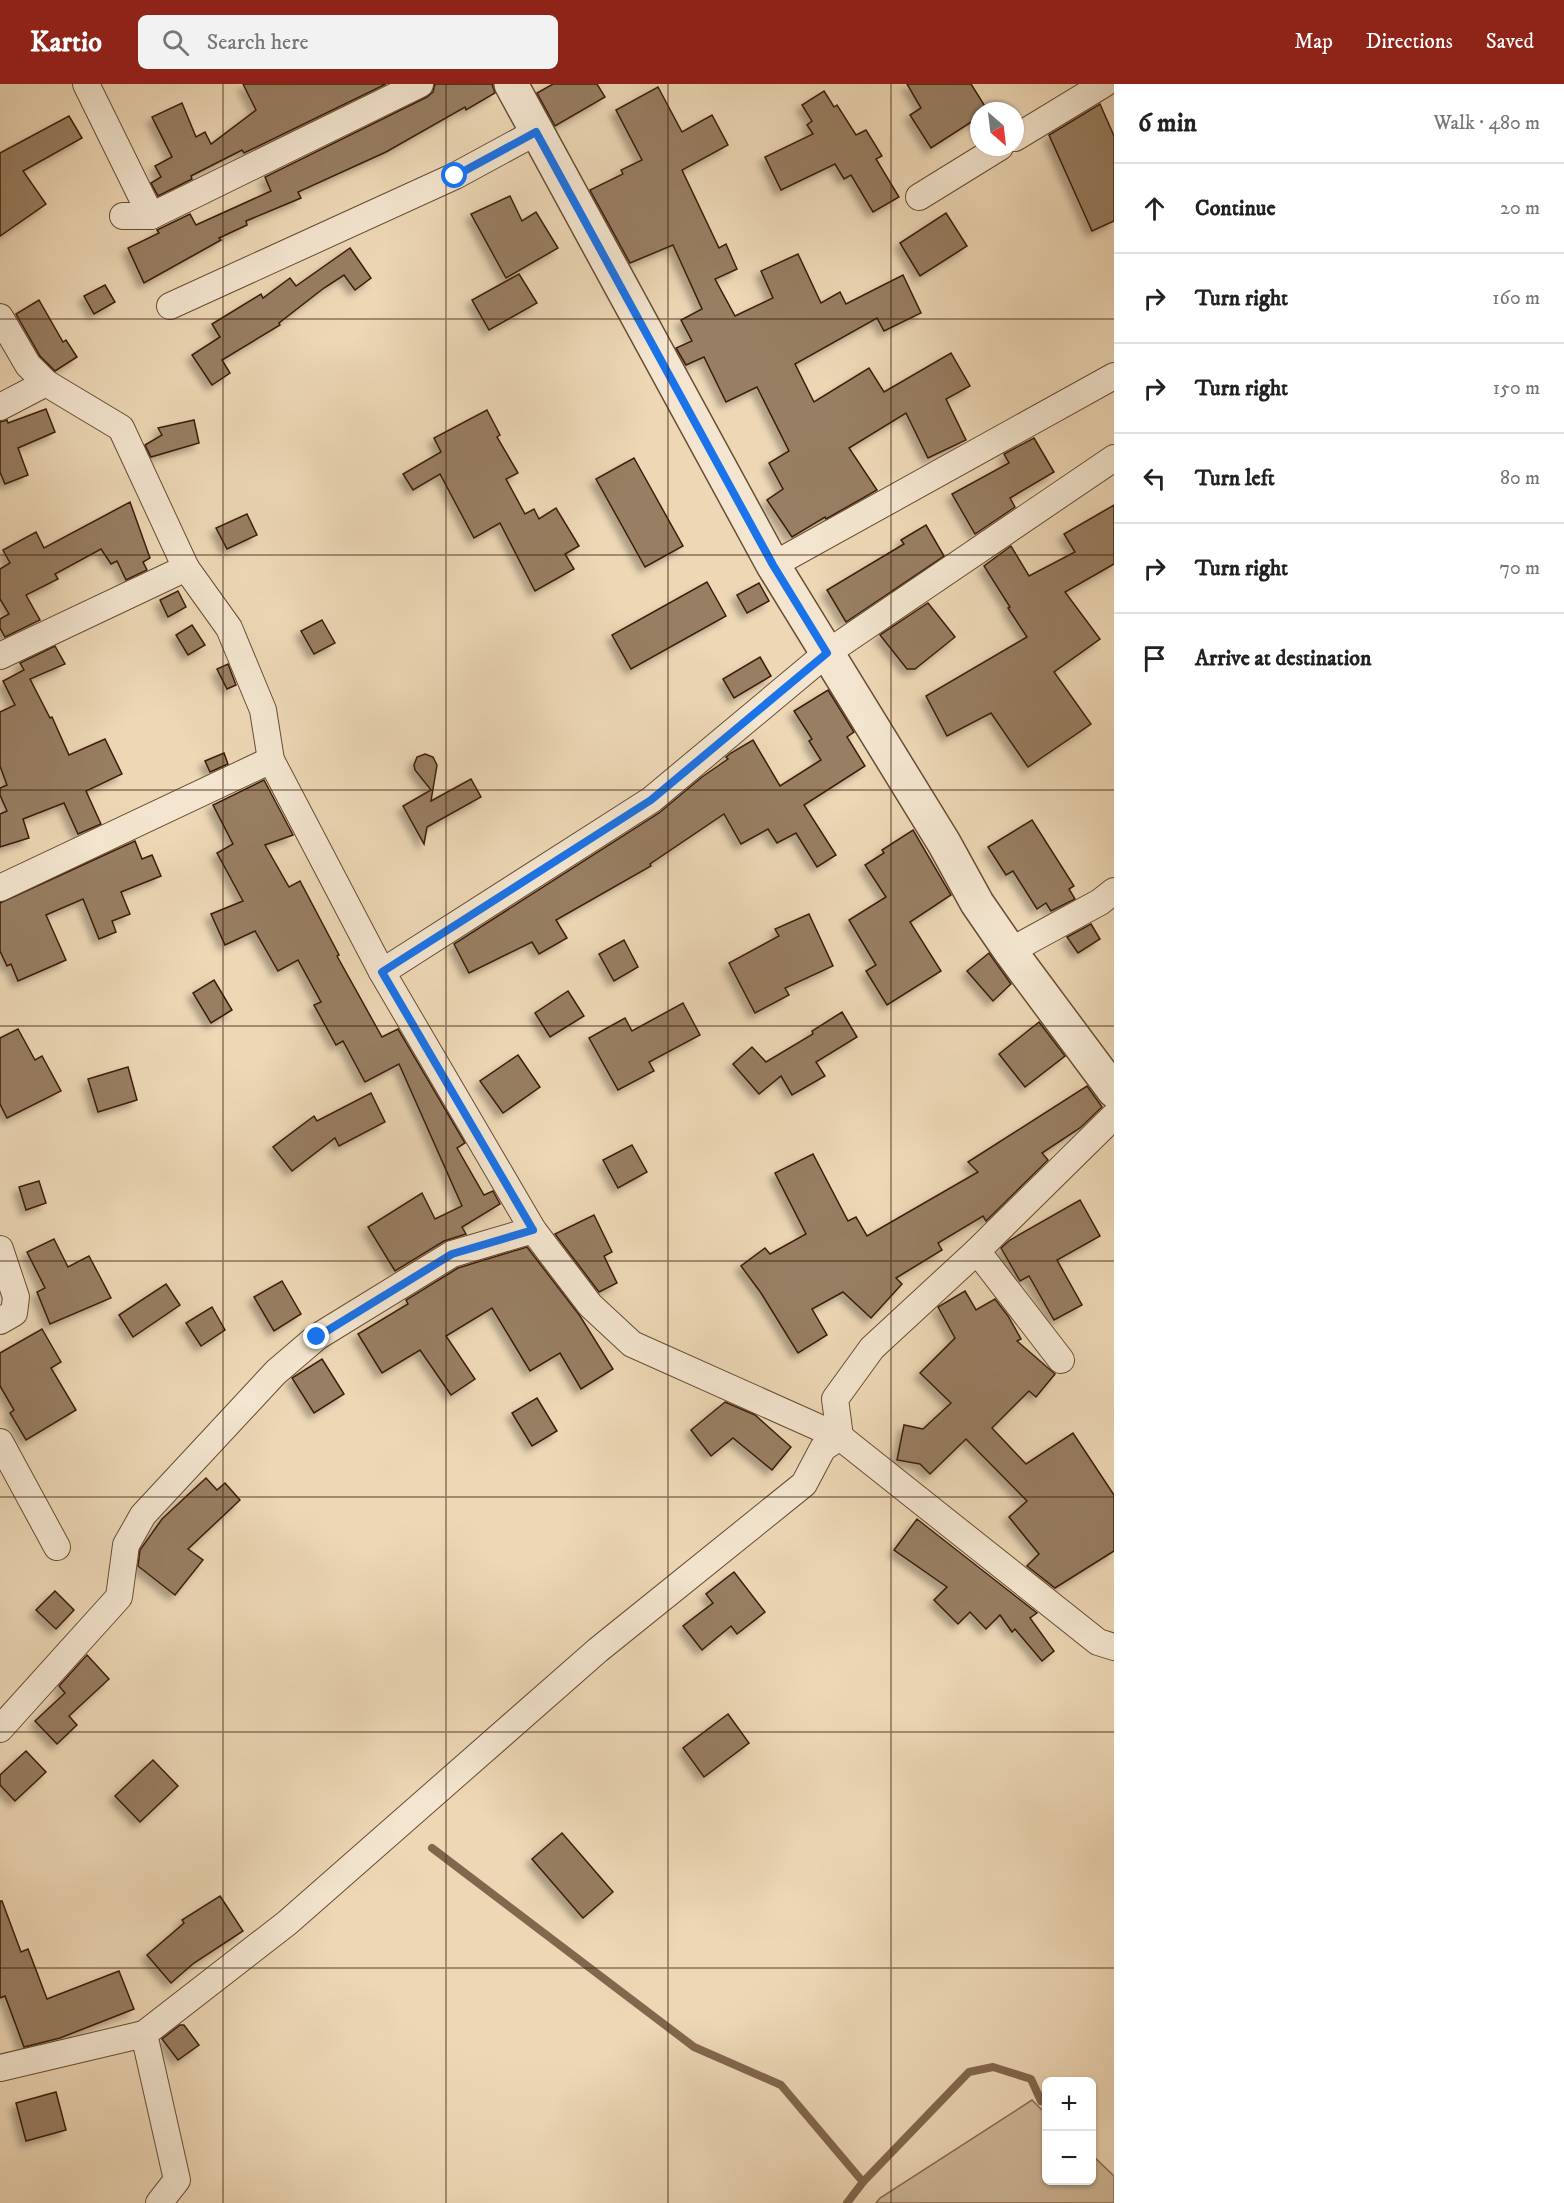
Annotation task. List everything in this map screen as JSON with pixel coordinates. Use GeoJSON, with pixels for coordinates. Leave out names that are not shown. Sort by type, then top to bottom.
{"type":"FeatureCollection","features":[{"type":"Feature","properties":{"kind":"street"},"geometry":{"type":"LineString","coordinates":[[86,84],[151,216]]}},
{"type":"Feature","properties":{"kind":"street"},"geometry":{"type":"LineString","coordinates":[[123,216],[151,216],[420,84]]}},
{"type":"Feature","properties":{"kind":"street"},"geometry":{"type":"LineString","coordinates":[[511,84],[773,565],[944,843],[977,903],[1114,1091]]}},
{"type":"Feature","properties":{"kind":"street"},"geometry":{"type":"LineString","coordinates":[[1024,133],[1104,84]]}},
{"type":"Feature","properties":{"kind":"street"},"geometry":{"type":"LineString","coordinates":[[170,306],[455,176],[536,132]]}},
{"type":"Feature","properties":{"kind":"street"},"geometry":{"type":"LineString","coordinates":[[918,197],[985,156]]}},
{"type":"Feature","properties":{"kind":"street"},"geometry":{"type":"LineString","coordinates":[[0,317],[28,365],[46,383],[121,428],[186,568],[230,628],[264,710],[271,760],[382,972],[533,1230],[590,1305],[632,1344],[840,1437],[1098,1642],[1114,1647]]}},
{"type":"Feature","properties":{"kind":"street"},"geometry":{"type":"LineString","coordinates":[[773,565],[1114,376]]}},
{"type":"Feature","properties":{"kind":"street"},"geometry":{"type":"LineString","coordinates":[[0,407],[46,383]]}},
{"type":"Feature","properties":{"kind":"street"},"geometry":{"type":"LineString","coordinates":[[382,972],[651,800],[827,653],[1114,458]]}},
{"type":"Feature","properties":{"kind":"street"},"geometry":{"type":"LineString","coordinates":[[0,656],[186,568]]}},
{"type":"Feature","properties":{"kind":"street"},"geometry":{"type":"LineString","coordinates":[[0,888],[271,760]]}},
{"type":"Feature","properties":{"kind":"street"},"geometry":{"type":"LineString","coordinates":[[1010,951],[1100,902],[1114,891]]}},
{"type":"Feature","properties":{"kind":"street"},"geometry":{"type":"LineString","coordinates":[[840,1437],[835,1399],[872,1348],[977,1251],[1114,1116]]}},
{"type":"Feature","properties":{"kind":"street"},"geometry":{"type":"LineString","coordinates":[[0,1729],[119,1597],[126,1545],[143,1515],[276,1372],[317,1337],[452,1254],[533,1230]]}},
{"type":"Feature","properties":{"kind":"street"},"geometry":{"type":"LineString","coordinates":[[0,1250],[16,1298],[14,1313],[0,1321]]}},
{"type":"Feature","properties":{"kind":"street"},"geometry":{"type":"LineString","coordinates":[[977,1251],[1061,1359]]}},
{"type":"Feature","properties":{"kind":"street"},"geometry":{"type":"LineString","coordinates":[[0,2068],[144,2034],[286,1923],[598,1650],[804,1484],[824,1448],[840,1437]]}},
{"type":"Feature","properties":{"kind":"street"},"geometry":{"type":"LineString","coordinates":[[0,1442],[57,1546]]}},
{"type":"Feature","properties":{"kind":"street"},"geometry":{"type":"LineString","coordinates":[[144,2034],[177,2180],[159,2203]]}},
{"type":"Feature","properties":{"kind":"shaded area"},"geometry":{"type":"Polygon","coordinates":[[[1032,2100],[1042,2110],[1042,2185],[1096,2185],[1096,2159],[1114,2176],[1114,2203],[876,2203],[880,2198],[1032,2100]]]}},
{"type":"Feature","properties":{"kind":"building"},"geometry":{"type":"Polygon","coordinates":[[[243,84],[386,84],[244,153],[242,150],[158,196],[151,183],[161,177],[155,166],[172,157],[152,117],[182,103],[196,137],[205,132],[211,144],[256,110],[243,84]]]}},
{"type":"Feature","properties":{"kind":"building"},"geometry":{"type":"Polygon","coordinates":[[[435,84],[492,84],[495,93],[466,110],[465,107],[386,152],[298,192],[301,198],[246,221],[247,225],[219,238],[221,240],[144,283],[128,248],[159,233],[157,230],[190,214],[196,225],[271,191],[265,177],[427,97],[433,92],[435,84]]]}},
{"type":"Feature","properties":{"kind":"building"},"geometry":{"type":"Polygon","coordinates":[[[553,84],[597,84],[605,97],[555,126],[537,93],[553,84]]]}},
{"type":"Feature","properties":{"kind":"building"},"geometry":{"type":"Polygon","coordinates":[[[907,84],[971,84],[982,102],[970,102],[970,123],[931,148],[910,115],[921,108],[907,84]]]}},
{"type":"Feature","properties":{"kind":"building"},"geometry":{"type":"Polygon","coordinates":[[[658,87],[682,132],[712,115],[728,145],[682,170],[719,248],[726,244],[737,269],[715,279],[735,316],[773,298],[761,271],[798,254],[821,303],[840,292],[846,304],[903,275],[921,313],[884,331],[877,318],[795,364],[814,402],[869,368],[884,392],[951,353],[970,386],[946,399],[966,440],[928,458],[906,413],[849,448],[877,490],[792,537],[767,500],[783,489],[769,463],[789,451],[757,387],[726,402],[704,357],[686,365],[676,348],[692,341],[681,320],[702,309],[673,245],[630,263],[590,190],[623,174],[621,170],[642,160],[616,110],[658,87]]]}},
{"type":"Feature","properties":{"kind":"building"},"geometry":{"type":"Polygon","coordinates":[[[824,91],[834,107],[837,105],[856,135],[866,130],[882,156],[876,159],[899,197],[873,212],[851,175],[844,179],[835,164],[781,190],[765,157],[813,134],[807,125],[812,121],[802,105],[824,91]]]}},
{"type":"Feature","properties":{"kind":"building"},"geometry":{"type":"Polygon","coordinates":[[[1100,104],[1114,136],[1114,221],[1092,231],[1049,135],[1100,104]]]}},
{"type":"Feature","properties":{"kind":"building"},"geometry":{"type":"Polygon","coordinates":[[[69,116],[82,138],[23,171],[46,204],[0,236],[0,153],[69,116]]]}},
{"type":"Feature","properties":{"kind":"building"},"geometry":{"type":"Polygon","coordinates":[[[510,196],[522,221],[536,212],[558,248],[506,278],[471,214],[510,196]]]}},
{"type":"Feature","properties":{"kind":"building"},"geometry":{"type":"Polygon","coordinates":[[[946,213],[967,246],[920,276],[900,243],[946,213]]]}},
{"type":"Feature","properties":{"kind":"building"},"geometry":{"type":"Polygon","coordinates":[[[350,248],[371,278],[355,290],[344,275],[324,288],[279,323],[280,325],[222,360],[230,373],[212,385],[192,355],[220,337],[212,324],[261,294],[263,298],[290,278],[296,286],[350,248]]]}},
{"type":"Feature","properties":{"kind":"building"},"geometry":{"type":"Polygon","coordinates":[[[519,274],[537,303],[489,330],[472,300],[519,274]]]}},
{"type":"Feature","properties":{"kind":"building"},"geometry":{"type":"Polygon","coordinates":[[[105,285],[115,302],[94,314],[84,296],[105,285]]]}},
{"type":"Feature","properties":{"kind":"building"},"geometry":{"type":"Polygon","coordinates":[[[39,300],[63,342],[66,340],[77,357],[55,371],[40,356],[16,314],[39,300]]]}},
{"type":"Feature","properties":{"kind":"building"},"geometry":{"type":"Polygon","coordinates":[[[46,409],[55,432],[18,448],[28,475],[5,484],[0,472],[0,422],[7,420],[8,423],[46,409]]]}},
{"type":"Feature","properties":{"kind":"building"},"geometry":{"type":"Polygon","coordinates":[[[487,410],[500,435],[497,437],[518,473],[506,479],[525,514],[534,509],[539,519],[556,508],[579,546],[565,554],[574,569],[535,591],[500,523],[474,538],[440,474],[413,490],[403,474],[441,452],[434,438],[487,410]]]}},
{"type":"Feature","properties":{"kind":"building"},"geometry":{"type":"Polygon","coordinates":[[[194,420],[199,443],[151,457],[145,445],[162,435],[158,428],[194,420]]]}},
{"type":"Feature","properties":{"kind":"building"},"geometry":{"type":"Polygon","coordinates":[[[1034,438],[1054,472],[1010,498],[1015,507],[975,534],[952,494],[1009,463],[1004,454],[1034,438]]]}},
{"type":"Feature","properties":{"kind":"building"},"geometry":{"type":"Polygon","coordinates":[[[634,458],[683,546],[645,567],[596,479],[634,458]]]}},
{"type":"Feature","properties":{"kind":"building"},"geometry":{"type":"Polygon","coordinates":[[[130,502],[150,558],[143,562],[147,570],[126,580],[117,561],[111,564],[101,549],[55,574],[58,579],[26,595],[40,620],[5,637],[0,628],[0,619],[9,614],[0,599],[0,569],[10,563],[3,550],[36,532],[44,548],[130,502]]]}},
{"type":"Feature","properties":{"kind":"building"},"geometry":{"type":"Polygon","coordinates":[[[1114,505],[1114,564],[1065,592],[1100,639],[1054,672],[1091,724],[1028,767],[991,713],[947,736],[926,696],[1027,637],[984,566],[1011,546],[1029,576],[1075,552],[1064,534],[1114,505]]]}},
{"type":"Feature","properties":{"kind":"building"},"geometry":{"type":"Polygon","coordinates":[[[247,514],[257,535],[227,549],[216,528],[247,514]]]}},
{"type":"Feature","properties":{"kind":"building"},"geometry":{"type":"Polygon","coordinates":[[[926,525],[944,556],[846,622],[827,590],[904,544],[901,540],[926,525]]]}},
{"type":"Feature","properties":{"kind":"building"},"geometry":{"type":"Polygon","coordinates":[[[707,582],[726,616],[631,669],[612,635],[707,582]]]}},
{"type":"Feature","properties":{"kind":"building"},"geometry":{"type":"Polygon","coordinates":[[[759,583],[769,601],[747,613],[737,595],[759,583]]]}},
{"type":"Feature","properties":{"kind":"building"},"geometry":{"type":"Polygon","coordinates":[[[178,591],[186,607],[168,617],[160,600],[178,591]]]}},
{"type":"Feature","properties":{"kind":"building"},"geometry":{"type":"Polygon","coordinates":[[[928,603],[955,637],[915,669],[907,669],[880,635],[928,603]]]}},
{"type":"Feature","properties":{"kind":"building"},"geometry":{"type":"Polygon","coordinates":[[[322,620],[335,643],[314,654],[301,631],[322,620]]]}},
{"type":"Feature","properties":{"kind":"building"},"geometry":{"type":"Polygon","coordinates":[[[192,625],[205,645],[188,655],[176,635],[192,625]]]}},
{"type":"Feature","properties":{"kind":"building"},"geometry":{"type":"Polygon","coordinates":[[[55,646],[65,664],[30,679],[50,718],[52,717],[69,755],[105,739],[122,774],[86,791],[101,824],[78,834],[64,803],[23,819],[29,838],[0,847],[0,814],[7,811],[0,795],[0,788],[7,785],[0,766],[0,712],[15,705],[3,681],[24,670],[20,663],[55,646]]]}},
{"type":"Feature","properties":{"kind":"building"},"geometry":{"type":"Polygon","coordinates":[[[760,657],[771,676],[734,698],[723,679],[760,657]]]}},
{"type":"Feature","properties":{"kind":"building"},"geometry":{"type":"Polygon","coordinates":[[[228,664],[236,685],[227,689],[217,669],[228,664]]]}},
{"type":"Feature","properties":{"kind":"building"},"geometry":{"type":"Polygon","coordinates":[[[828,690],[854,732],[847,737],[865,766],[804,805],[836,855],[817,867],[796,833],[777,843],[768,829],[741,844],[724,814],[650,864],[651,866],[556,920],[567,938],[539,954],[532,942],[469,973],[454,944],[659,813],[702,777],[728,759],[726,757],[731,753],[753,740],[780,786],[821,760],[809,741],[812,739],[794,711],[828,690]]]}},
{"type":"Feature","properties":{"kind":"building"},"geometry":{"type":"Polygon","coordinates":[[[224,753],[228,764],[210,772],[205,761],[224,753]]]}},
{"type":"Feature","properties":{"kind":"building"},"geometry":{"type":"Polygon","coordinates":[[[425,754],[433,757],[437,765],[431,801],[471,779],[481,797],[427,827],[424,844],[403,806],[431,790],[415,770],[414,765],[417,757],[425,754]]]}},
{"type":"Feature","properties":{"kind":"building"},"geometry":{"type":"Polygon","coordinates":[[[264,780],[293,835],[265,845],[289,887],[300,881],[339,955],[337,956],[382,1037],[398,1029],[465,1143],[457,1148],[484,1195],[493,1191],[500,1204],[462,1227],[466,1234],[444,1241],[395,1271],[368,1227],[422,1193],[435,1219],[462,1206],[399,1064],[365,1082],[343,1041],[336,1045],[314,1005],[321,1002],[298,960],[278,971],[255,931],[225,945],[211,914],[243,901],[217,853],[233,844],[213,805],[264,780]]]}},
{"type":"Feature","properties":{"kind":"building"},"geometry":{"type":"Polygon","coordinates":[[[1032,820],[1074,886],[1069,889],[1075,899],[1051,911],[1046,903],[1037,909],[1013,871],[1006,875],[988,847],[1032,820]]]}},
{"type":"Feature","properties":{"kind":"building"},"geometry":{"type":"Polygon","coordinates":[[[913,830],[951,895],[910,922],[941,971],[887,1005],[866,971],[876,965],[849,920],[886,897],[865,865],[884,853],[882,850],[913,830]]]}},
{"type":"Feature","properties":{"kind":"building"},"geometry":{"type":"Polygon","coordinates":[[[135,841],[142,859],[152,855],[161,876],[121,892],[130,914],[112,921],[116,932],[99,939],[83,899],[46,915],[66,960],[18,981],[11,964],[7,966],[0,951],[0,903],[135,841]]]}},
{"type":"Feature","properties":{"kind":"building"},"geometry":{"type":"Polygon","coordinates":[[[809,914],[833,966],[785,988],[789,995],[755,1013],[729,963],[779,936],[775,929],[809,914]]]}},
{"type":"Feature","properties":{"kind":"building"},"geometry":{"type":"Polygon","coordinates":[[[1091,924],[1100,939],[1078,953],[1067,937],[1091,924]]]}},
{"type":"Feature","properties":{"kind":"building"},"geometry":{"type":"Polygon","coordinates":[[[624,940],[638,967],[614,981],[599,954],[624,940]]]}},
{"type":"Feature","properties":{"kind":"building"},"geometry":{"type":"Polygon","coordinates":[[[989,953],[1011,984],[993,1001],[967,971],[989,953]]]}},
{"type":"Feature","properties":{"kind":"building"},"geometry":{"type":"Polygon","coordinates":[[[214,980],[232,1010],[211,1023],[193,993],[214,980]]]}},
{"type":"Feature","properties":{"kind":"building"},"geometry":{"type":"Polygon","coordinates":[[[568,991],[584,1016],[550,1037],[535,1013],[568,991]]]}},
{"type":"Feature","properties":{"kind":"building"},"geometry":{"type":"Polygon","coordinates":[[[683,1003],[700,1035],[649,1062],[654,1071],[618,1090],[589,1038],[625,1018],[632,1031],[683,1003]]]}},
{"type":"Feature","properties":{"kind":"building"},"geometry":{"type":"Polygon","coordinates":[[[842,1012],[857,1037],[816,1062],[825,1076],[792,1095],[781,1076],[759,1094],[733,1064],[752,1047],[766,1062],[813,1034],[812,1031],[842,1012]]]}},
{"type":"Feature","properties":{"kind":"building"},"geometry":{"type":"Polygon","coordinates":[[[1039,1022],[1065,1056],[1025,1087],[999,1054],[1039,1022]]]}},
{"type":"Feature","properties":{"kind":"building"},"geometry":{"type":"Polygon","coordinates":[[[18,1029],[35,1060],[42,1056],[61,1091],[7,1118],[0,1104],[0,1038],[18,1029]]]}},
{"type":"Feature","properties":{"kind":"building"},"geometry":{"type":"Polygon","coordinates":[[[518,1055],[540,1087],[503,1113],[480,1081],[518,1055]]]}},
{"type":"Feature","properties":{"kind":"building"},"geometry":{"type":"Polygon","coordinates":[[[128,1067],[137,1100],[98,1112],[88,1079],[128,1067]]]}},
{"type":"Feature","properties":{"kind":"building"},"geometry":{"type":"Polygon","coordinates":[[[1087,1086],[1102,1107],[1080,1128],[1042,1153],[1048,1160],[986,1221],[983,1216],[938,1243],[942,1250],[896,1278],[902,1284],[871,1318],[843,1292],[812,1309],[827,1335],[798,1353],[761,1293],[741,1266],[765,1248],[770,1254],[806,1234],[775,1173],[813,1154],[848,1221],[856,1217],[867,1236],[978,1172],[968,1162],[1087,1086]]]}},
{"type":"Feature","properties":{"kind":"building"},"geometry":{"type":"Polygon","coordinates":[[[371,1093],[385,1122],[339,1146],[335,1138],[292,1171],[273,1147],[314,1116],[317,1121],[371,1093]]]}},
{"type":"Feature","properties":{"kind":"building"},"geometry":{"type":"Polygon","coordinates":[[[632,1145],[647,1172],[618,1188],[603,1160],[632,1145]]]}},
{"type":"Feature","properties":{"kind":"building"},"geometry":{"type":"Polygon","coordinates":[[[39,1181],[46,1203],[26,1210],[19,1187],[39,1181]]]}},
{"type":"Feature","properties":{"kind":"building"},"geometry":{"type":"Polygon","coordinates":[[[1080,1200],[1100,1236],[1057,1260],[1082,1305],[1054,1320],[1029,1276],[1020,1281],[1001,1248],[1010,1240],[1080,1200]]]}},
{"type":"Feature","properties":{"kind":"building"},"geometry":{"type":"Polygon","coordinates":[[[594,1215],[612,1252],[604,1256],[617,1283],[599,1292],[555,1234],[594,1215]]]}},
{"type":"Feature","properties":{"kind":"building"},"geometry":{"type":"Polygon","coordinates":[[[54,1239],[68,1267],[89,1256],[111,1298],[50,1324],[37,1292],[45,1288],[27,1252],[54,1239]]]}},
{"type":"Feature","properties":{"kind":"building"},"geometry":{"type":"Polygon","coordinates":[[[527,1247],[580,1316],[613,1369],[581,1389],[560,1353],[530,1371],[492,1308],[446,1336],[475,1379],[451,1395],[420,1350],[382,1373],[358,1334],[408,1304],[406,1300],[458,1268],[527,1247]]]}},
{"type":"Feature","properties":{"kind":"building"},"geometry":{"type":"Polygon","coordinates":[[[282,1281],[301,1314],[274,1331],[254,1297],[282,1281]]]}},
{"type":"Feature","properties":{"kind":"building"},"geometry":{"type":"Polygon","coordinates":[[[166,1284],[180,1305],[133,1337],[119,1315],[166,1284]]]}},
{"type":"Feature","properties":{"kind":"building"},"geometry":{"type":"Polygon","coordinates":[[[965,1291],[976,1310],[995,1299],[1021,1339],[1017,1341],[1055,1374],[1036,1397],[1029,1391],[992,1428],[1026,1464],[1073,1433],[1114,1495],[1114,1551],[1055,1588],[1027,1566],[1039,1554],[1009,1517],[1027,1501],[966,1439],[930,1474],[920,1464],[897,1460],[904,1425],[923,1429],[951,1403],[920,1373],[955,1338],[938,1307],[965,1291]]]}},
{"type":"Feature","properties":{"kind":"building"},"geometry":{"type":"Polygon","coordinates":[[[212,1307],[225,1330],[201,1346],[186,1323],[212,1307]]]}},
{"type":"Feature","properties":{"kind":"building"},"geometry":{"type":"Polygon","coordinates":[[[42,1329],[61,1362],[51,1368],[76,1410],[26,1440],[10,1413],[14,1410],[0,1386],[0,1353],[42,1329]]]}},
{"type":"Feature","properties":{"kind":"building"},"geometry":{"type":"Polygon","coordinates":[[[322,1359],[344,1394],[314,1413],[292,1378],[322,1359]]]}},
{"type":"Feature","properties":{"kind":"building"},"geometry":{"type":"Polygon","coordinates":[[[537,1398],[557,1431],[532,1446],[512,1413],[537,1398]]]}},
{"type":"Feature","properties":{"kind":"building"},"geometry":{"type":"Polygon","coordinates":[[[725,1402],[755,1415],[791,1447],[772,1470],[733,1438],[711,1456],[691,1430],[725,1402]]]}},
{"type":"Feature","properties":{"kind":"building"},"geometry":{"type":"Polygon","coordinates":[[[206,1478],[217,1490],[225,1483],[240,1500],[188,1549],[203,1560],[175,1595],[138,1566],[140,1550],[162,1519],[206,1478]]]}},
{"type":"Feature","properties":{"kind":"building"},"geometry":{"type":"Polygon","coordinates":[[[917,1519],[1037,1613],[1030,1618],[1054,1651],[1042,1661],[1015,1629],[1012,1632],[1000,1615],[986,1629],[970,1612],[958,1624],[934,1600],[947,1587],[894,1550],[917,1519]]]}},
{"type":"Feature","properties":{"kind":"building"},"geometry":{"type":"Polygon","coordinates":[[[734,1572],[765,1612],[737,1634],[731,1626],[702,1650],[683,1626],[713,1603],[706,1594],[734,1572]]]}},
{"type":"Feature","properties":{"kind":"building"},"geometry":{"type":"Polygon","coordinates":[[[55,1591],[74,1610],[56,1629],[36,1610],[55,1591]]]}},
{"type":"Feature","properties":{"kind":"building"},"geometry":{"type":"Polygon","coordinates":[[[87,1655],[109,1679],[69,1716],[77,1725],[57,1744],[35,1721],[65,1693],[59,1686],[87,1655]]]}},
{"type":"Feature","properties":{"kind":"building"},"geometry":{"type":"Polygon","coordinates":[[[728,1714],[749,1743],[704,1777],[683,1748],[728,1714]]]}},
{"type":"Feature","properties":{"kind":"building"},"geometry":{"type":"Polygon","coordinates":[[[26,1751],[46,1772],[15,1801],[0,1785],[0,1775],[26,1751]]]}},
{"type":"Feature","properties":{"kind":"building"},"geometry":{"type":"Polygon","coordinates":[[[153,1760],[178,1786],[140,1822],[115,1796],[153,1760]]]}},
{"type":"Feature","properties":{"kind":"building"},"geometry":{"type":"Polygon","coordinates":[[[562,1833],[613,1892],[583,1918],[532,1859],[562,1833]]]}},
{"type":"Feature","properties":{"kind":"building"},"geometry":{"type":"Polygon","coordinates":[[[220,1896],[243,1931],[194,1963],[171,1983],[147,1955],[184,1923],[182,1920],[220,1896]]]}},
{"type":"Feature","properties":{"kind":"building"},"geometry":{"type":"Polygon","coordinates":[[[0,1901],[2,1901],[21,1952],[28,1949],[47,1999],[119,1971],[134,2009],[60,2038],[24,2047],[5,1996],[0,1998],[0,1901]]]}},
{"type":"Feature","properties":{"kind":"building"},"geometry":{"type":"Polygon","coordinates":[[[180,2025],[184,2025],[199,2045],[178,2060],[162,2039],[180,2025]]]}},
{"type":"Feature","properties":{"kind":"building"},"geometry":{"type":"Polygon","coordinates":[[[56,2092],[66,2130],[26,2141],[16,2103],[56,2092]]]}},
{"type":"Feature","properties":{"kind":"waterway"},"geometry":{"type":"LineString","coordinates":[[432,1848],[694,2047],[781,2085],[863,2182],[847,2203]]}},
{"type":"Feature","properties":{"kind":"waterway"},"geometry":{"type":"LineString","coordinates":[[863,2182],[969,2072],[993,2067],[1031,2079],[1041,2101]]}},
{"type":"Feature","properties":{"kind":"route"},"geometry":{"type":"LineString","coordinates":[[317,1337],[452,1254],[533,1230],[382,972],[651,800],[827,653],[773,565],[536,132],[455,176]]}}]}
